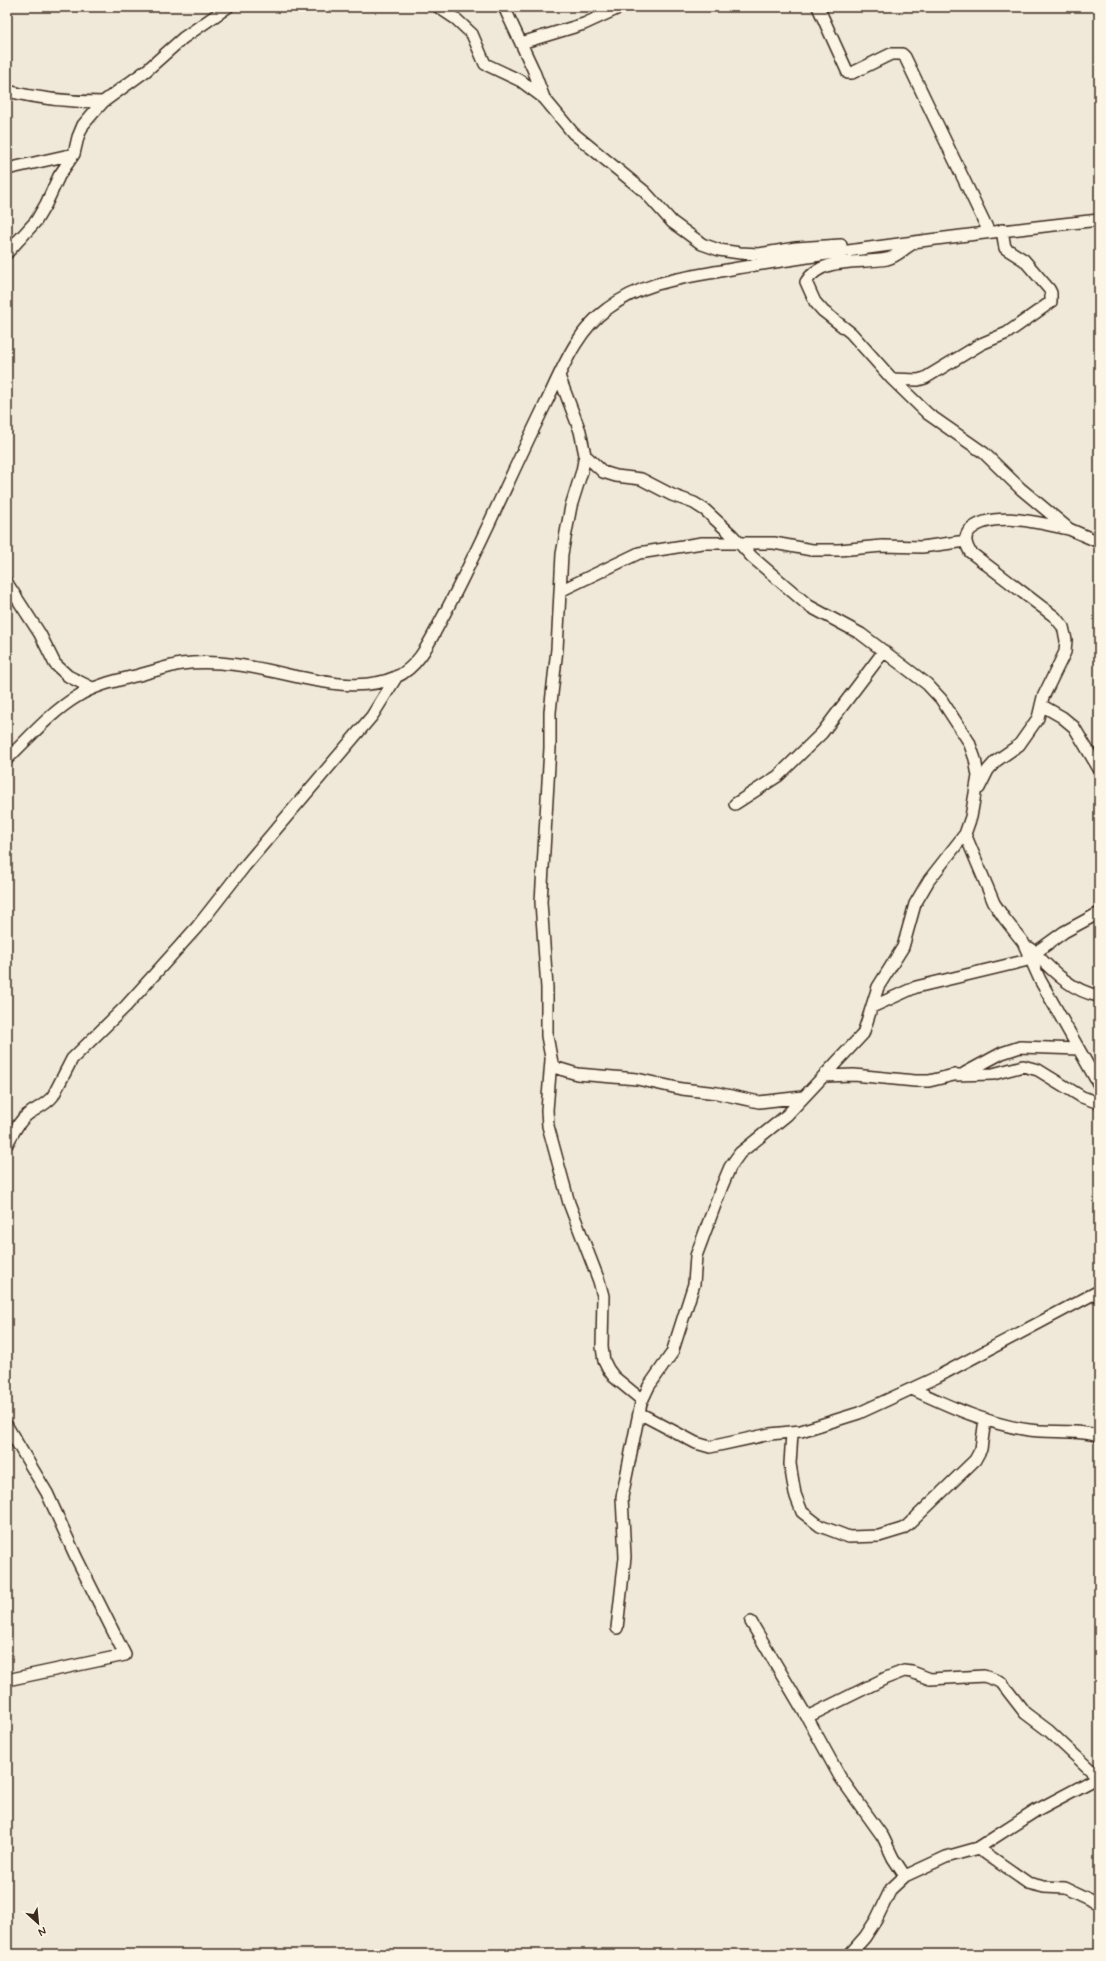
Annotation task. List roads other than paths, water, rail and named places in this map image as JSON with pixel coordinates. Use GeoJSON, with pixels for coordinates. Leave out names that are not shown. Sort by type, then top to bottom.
{"type":"FeatureCollection","features":[{"type":"Feature","properties":{"kind":"street"},"geometry":{"type":"LineString","coordinates":[[7,253],[22,239],[36,221],[59,176],[74,154],[78,137],[84,125],[103,102],[148,70],[183,38],[228,7]]}},
{"type":"Feature","properties":{"kind":"street"},"geometry":{"type":"LineString","coordinates":[[438,7],[456,19],[472,34],[485,64],[521,81],[544,98],[573,133],[645,192],[672,222],[710,248],[740,254],[759,254],[796,248],[849,244],[882,246]]}},
{"type":"Feature","properties":{"kind":"street"},"geometry":{"type":"LineString","coordinates":[[504,7],[534,69],[544,98]]}},
{"type":"Feature","properties":{"kind":"street"},"geometry":{"type":"LineString","coordinates":[[521,43],[584,24],[621,7]]}},
{"type":"Feature","properties":{"kind":"street"},"geometry":{"type":"LineString","coordinates":[[818,7],[848,73],[852,73],[891,54],[902,54],[905,57],[989,232]]}},
{"type":"Feature","properties":{"kind":"street"},"geometry":{"type":"LineString","coordinates":[[7,91],[38,98],[103,102]]}},
{"type":"Feature","properties":{"kind":"street"},"geometry":{"type":"LineString","coordinates":[[7,169],[74,154]]}},
{"type":"Feature","properties":{"kind":"street"},"geometry":{"type":"LineString","coordinates":[[7,759],[60,708],[92,688],[154,669],[184,664],[213,662],[346,684],[367,684],[397,676],[409,669],[419,658],[435,632],[465,575],[559,376],[578,341],[592,321],[622,299],[652,285],[752,265],[1002,230],[1099,220]]}},
{"type":"Feature","properties":{"kind":"street"},"geometry":{"type":"LineString","coordinates":[[892,379],[918,380],[925,378],[981,344],[1007,333],[1051,302],[1051,293],[1049,289],[1032,268],[1024,260],[1005,248],[1002,230]]}},
{"type":"Feature","properties":{"kind":"street"},"geometry":{"type":"LineString","coordinates":[[916,242],[899,254],[886,259],[843,263],[820,268],[810,275],[806,282],[815,302],[823,311],[850,333],[892,379],[928,414],[984,453],[1021,489],[1069,530]]}},
{"type":"Feature","properties":{"kind":"street"},"geometry":{"type":"LineString","coordinates":[[559,376],[580,431],[585,455],[566,529],[562,554],[556,669],[550,712],[550,755],[541,902],[548,988],[547,1036],[551,1060],[547,1110],[548,1126],[570,1203],[599,1282],[602,1296],[602,1347],[604,1361],[614,1377],[642,1400]]}},
{"type":"Feature","properties":{"kind":"street"},"geometry":{"type":"LineString","coordinates":[[585,455],[598,469],[608,475],[641,479],[666,492],[694,503],[714,518],[769,573],[809,606],[861,634],[927,684],[941,699],[969,742],[975,759],[978,776],[976,798]]}},
{"type":"Feature","properties":{"kind":"street"},"geometry":{"type":"LineString","coordinates":[[617,1628],[625,1557],[622,1497],[636,1436],[642,1400],[649,1386],[672,1353],[694,1284],[696,1256],[730,1167],[740,1153],[787,1115],[863,1034],[878,986],[903,947],[915,904],[922,890],[965,834],[976,798],[988,770],[1000,757],[1022,741],[1038,718],[1048,683],[1065,652],[1066,640],[1063,626],[1048,610],[970,552],[966,542],[966,536],[973,528],[989,521],[1025,521],[1069,530],[1099,542]]}},
{"type":"Feature","properties":{"kind":"street"},"geometry":{"type":"LineString","coordinates":[[560,591],[627,558],[648,550],[674,548],[702,543],[774,542],[812,550],[839,550],[882,546],[922,547],[966,542]]}},
{"type":"Feature","properties":{"kind":"street"},"geometry":{"type":"LineString","coordinates":[[7,583],[40,634],[55,664],[68,676],[92,688]]}},
{"type":"Feature","properties":{"kind":"street"},"geometry":{"type":"LineString","coordinates":[[736,804],[778,776],[822,733],[884,651]]}},
{"type":"Feature","properties":{"kind":"street"},"geometry":{"type":"LineString","coordinates":[[7,1144],[15,1127],[25,1116],[49,1101],[72,1060],[126,1006],[197,927],[244,867],[372,716],[397,676]]}},
{"type":"Feature","properties":{"kind":"street"},"geometry":{"type":"LineString","coordinates":[[1041,705],[1062,717],[1074,727],[1099,769]]}},
{"type":"Feature","properties":{"kind":"street"},"geometry":{"type":"LineString","coordinates":[[965,834],[994,903],[1004,918],[1024,942],[1032,955],[1040,980],[1099,1085]]}},
{"type":"Feature","properties":{"kind":"street"},"geometry":{"type":"LineString","coordinates":[[872,1007],[916,987],[965,974],[1020,963],[1064,932],[1099,913]]}},
{"type":"Feature","properties":{"kind":"street"},"geometry":{"type":"LineString","coordinates":[[1032,955],[1073,986],[1099,996]]}},
{"type":"Feature","properties":{"kind":"street"},"geometry":{"type":"LineString","coordinates":[[824,1076],[854,1075],[929,1081],[961,1074],[979,1067],[1002,1053],[1020,1047],[1079,1049]]}},
{"type":"Feature","properties":{"kind":"street"},"geometry":{"type":"LineString","coordinates":[[551,1060],[555,1067],[577,1074],[637,1079],[682,1089],[717,1093],[759,1102],[803,1097]]}},
{"type":"Feature","properties":{"kind":"street"},"geometry":{"type":"LineString","coordinates":[[961,1074],[993,1074],[1015,1067],[1029,1067],[1053,1079],[1082,1097],[1099,1103]]}},
{"type":"Feature","properties":{"kind":"street"},"geometry":{"type":"LineString","coordinates":[[639,1413],[696,1443],[710,1447],[770,1434],[792,1433],[859,1413],[912,1389],[949,1371],[1099,1291]]}},
{"type":"Feature","properties":{"kind":"street"},"geometry":{"type":"LineString","coordinates":[[912,1389],[960,1411],[1028,1430],[1099,1436]]}},
{"type":"Feature","properties":{"kind":"street"},"geometry":{"type":"LineString","coordinates":[[792,1433],[790,1464],[795,1494],[802,1512],[820,1526],[838,1534],[849,1537],[879,1536],[902,1529],[908,1525],[975,1460],[981,1449],[985,1419]]}},
{"type":"Feature","properties":{"kind":"street"},"geometry":{"type":"LineString","coordinates":[[7,1426],[47,1493],[79,1563],[125,1654],[7,1680]]}},
{"type":"Feature","properties":{"kind":"street"},"geometry":{"type":"LineString","coordinates":[[751,1622],[807,1717],[840,1777],[874,1823],[905,1876]]}},
{"type":"Feature","properties":{"kind":"street"},"geometry":{"type":"LineString","coordinates":[[807,1717],[886,1678],[904,1671],[912,1672],[930,1679],[984,1676],[1001,1682],[1025,1713],[1049,1731],[1099,1777],[1037,1810],[994,1840],[978,1848],[946,1857],[905,1876],[891,1889],[869,1932],[850,1954]]}},
{"type":"Feature","properties":{"kind":"street"},"geometry":{"type":"LineString","coordinates":[[978,1848],[1028,1883],[1044,1887],[1065,1888],[1099,1904]]}}]}
